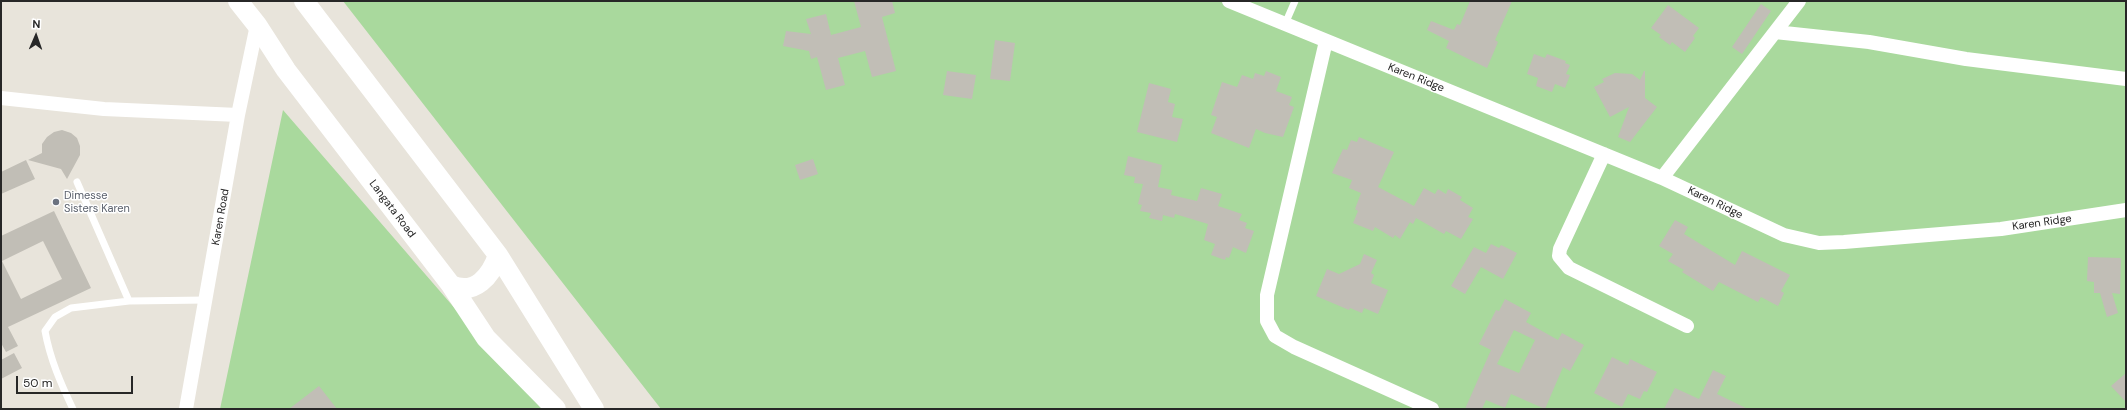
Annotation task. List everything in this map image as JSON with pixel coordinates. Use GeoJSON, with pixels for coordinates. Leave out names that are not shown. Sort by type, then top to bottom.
{"type":"FeatureCollection","features":[{"type":"Feature","properties":{"kind":"main road","name":"Langata Road"},"geometry":{"type":"LineString","coordinates":[[238,1],[258,25],[286,70],[451,285],[486,338],[556,409]]}},
{"type":"Feature","properties":{"kind":"main road"},"geometry":{"type":"LineString","coordinates":[[304,1],[498,255],[594,409]]}},
{"type":"Feature","properties":{"kind":"main road"},"geometry":{"type":"LineString","coordinates":[[451,285],[458,288],[473,287],[484,280],[493,270],[498,255]]}},
{"type":"Feature","properties":{"kind":"street","name":"Karen Ridge"},"geometry":{"type":"LineString","coordinates":[[1229,1],[1662,178],[1766,228],[1784,235],[1819,243],[1844,242],[2001,229],[2126,210]]}},
{"type":"Feature","properties":{"kind":"street"},"geometry":{"type":"LineString","coordinates":[[1662,178],[1799,1]]}},
{"type":"Feature","properties":{"kind":"street","name":"Karen Road"},"geometry":{"type":"LineString","coordinates":[[186,409],[207,300],[238,115],[258,25]]}},
{"type":"Feature","properties":{"kind":"street"},"geometry":{"type":"LineString","coordinates":[[1775,32],[1869,42],[1966,59],[2126,79]]}},
{"type":"Feature","properties":{"kind":"street"},"geometry":{"type":"LineString","coordinates":[[1326,41],[1274,256],[1267,295],[1267,321],[1275,336],[1294,347],[1432,409]]}},
{"type":"Feature","properties":{"kind":"street"},"geometry":{"type":"LineString","coordinates":[[1,98],[104,110],[238,115]]}},
{"type":"Feature","properties":{"kind":"street"},"geometry":{"type":"LineString","coordinates":[[1604,154],[1560,249],[1559,256],[1569,268],[1687,326]]}},
{"type":"Feature","properties":{"kind":"lane"},"geometry":{"type":"LineString","coordinates":[[1285,24],[1295,1]]}},
{"type":"Feature","properties":{"kind":"lane"},"geometry":{"type":"LineString","coordinates":[[77,182],[129,300]]}},
{"type":"Feature","properties":{"kind":"lane"},"geometry":{"type":"LineString","coordinates":[[73,409],[51,358],[45,331],[55,317],[71,308],[129,300],[207,300]]}},
{"type":"Feature","properties":{"kind":"green space"},"geometry":{"type":"Polygon","coordinates":[[[343,1],[2126,1],[2126,409],[661,409],[343,1]]]}},
{"type":"Feature","properties":{"kind":"green space"},"geometry":{"type":"Polygon","coordinates":[[[283,110],[542,409],[220,409],[283,110]]]}},
{"type":"Feature","properties":{"kind":"building"},"geometry":{"type":"Polygon","coordinates":[[[854,1],[892,1],[895,13],[882,17],[896,71],[872,77],[865,51],[838,58],[845,85],[826,90],[817,57],[811,59],[809,51],[783,46],[786,31],[811,34],[806,19],[826,14],[831,35],[861,27],[854,1]]]}},
{"type":"Feature","properties":{"kind":"building"},"geometry":{"type":"Polygon","coordinates":[[[1470,1],[1512,1],[1495,40],[1498,42],[1487,68],[1446,48],[1449,41],[1427,30],[1431,21],[1454,30],[1457,24],[1460,25],[1470,1]]]}},
{"type":"Feature","properties":{"kind":"building"},"geometry":{"type":"Polygon","coordinates":[[[1761,4],[1771,11],[1742,54],[1732,47],[1761,4]]]}},
{"type":"Feature","properties":{"kind":"building"},"geometry":{"type":"Polygon","coordinates":[[[1668,5],[1699,28],[1693,36],[1695,38],[1685,52],[1672,42],[1670,45],[1659,37],[1661,35],[1651,28],[1668,5]]]}},
{"type":"Feature","properties":{"kind":"building"},"geometry":{"type":"Polygon","coordinates":[[[995,40],[1015,43],[1010,81],[990,79],[995,40]]]}},
{"type":"Feature","properties":{"kind":"building"},"geometry":{"type":"Polygon","coordinates":[[[1534,54],[1545,58],[1547,54],[1566,61],[1565,63],[1570,65],[1566,74],[1570,75],[1565,88],[1555,84],[1552,92],[1536,86],[1538,78],[1527,74],[1534,54]]]}},
{"type":"Feature","properties":{"kind":"building"},"geometry":{"type":"Polygon","coordinates":[[[947,71],[976,75],[972,99],[943,95],[947,71]]]}},
{"type":"Feature","properties":{"kind":"building"},"geometry":{"type":"Polygon","coordinates":[[[1266,71],[1281,77],[1276,91],[1292,97],[1289,105],[1294,107],[1283,137],[1265,133],[1256,129],[1249,148],[1211,133],[1217,117],[1211,115],[1222,82],[1237,87],[1242,75],[1253,79],[1255,73],[1264,76],[1266,71]]]}},
{"type":"Feature","properties":{"kind":"building"},"geometry":{"type":"Polygon","coordinates":[[[1644,71],[1645,98],[1657,107],[1630,142],[1618,137],[1629,107],[1610,117],[1594,87],[1604,82],[1602,79],[1615,73],[1632,74],[1640,80],[1644,71]]]}},
{"type":"Feature","properties":{"kind":"building"},"geometry":{"type":"Polygon","coordinates":[[[1149,83],[1171,89],[1168,102],[1175,104],[1172,117],[1183,119],[1177,142],[1137,132],[1149,83]]]}},
{"type":"Feature","properties":{"kind":"building"},"geometry":{"type":"Polygon","coordinates":[[[62,130],[71,133],[77,138],[80,146],[80,155],[67,179],[61,169],[28,160],[42,153],[42,144],[47,137],[54,132],[62,130]]]}},
{"type":"Feature","properties":{"kind":"building"},"geometry":{"type":"Polygon","coordinates":[[[1359,137],[1394,152],[1378,187],[1414,206],[1424,188],[1435,194],[1438,189],[1446,194],[1448,189],[1462,197],[1460,200],[1473,208],[1468,217],[1473,219],[1461,239],[1446,231],[1444,234],[1416,218],[1413,224],[1410,222],[1400,239],[1395,235],[1393,238],[1375,227],[1373,231],[1353,223],[1358,211],[1355,209],[1361,193],[1349,188],[1352,180],[1332,173],[1343,149],[1347,150],[1351,140],[1357,142],[1359,137]]]}},
{"type":"Feature","properties":{"kind":"building"},"geometry":{"type":"Polygon","coordinates":[[[1128,156],[1162,165],[1158,187],[1172,190],[1171,195],[1197,201],[1201,188],[1222,194],[1218,206],[1242,214],[1239,220],[1247,223],[1245,228],[1254,231],[1246,253],[1233,247],[1229,258],[1226,257],[1225,260],[1211,255],[1215,244],[1204,240],[1208,224],[1175,214],[1174,218],[1163,215],[1162,221],[1149,218],[1151,213],[1140,211],[1142,205],[1138,204],[1143,184],[1134,183],[1135,177],[1124,175],[1128,156]]]}},
{"type":"Feature","properties":{"kind":"building"},"geometry":{"type":"Polygon","coordinates":[[[813,159],[818,174],[800,180],[795,165],[813,159]]]}},
{"type":"Feature","properties":{"kind":"building"},"geometry":{"type":"Polygon","coordinates":[[[26,160],[35,179],[1,194],[1,172],[26,160]]]}},
{"type":"Feature","properties":{"kind":"building"},"geometry":{"type":"Polygon","coordinates":[[[54,211],[91,288],[8,327],[18,346],[6,352],[1,343],[1,236],[54,211]],[[43,241],[2,261],[21,299],[62,279],[43,241]]]}},
{"type":"Feature","properties":{"kind":"building"},"geometry":{"type":"Polygon","coordinates":[[[1675,220],[1688,227],[1684,234],[1735,265],[1742,251],[1790,275],[1781,291],[1784,293],[1778,306],[1761,297],[1758,302],[1719,282],[1713,291],[1682,272],[1684,270],[1668,261],[1673,254],[1659,246],[1675,220]]]}},
{"type":"Feature","properties":{"kind":"building"},"geometry":{"type":"Polygon","coordinates":[[[1491,244],[1499,248],[1501,245],[1517,253],[1503,279],[1481,267],[1465,294],[1451,286],[1474,247],[1486,253],[1491,244]]]}},
{"type":"Feature","properties":{"kind":"building"},"geometry":{"type":"Polygon","coordinates":[[[1364,254],[1377,260],[1371,273],[1374,275],[1371,283],[1388,290],[1378,314],[1364,308],[1362,313],[1350,308],[1349,310],[1316,296],[1327,269],[1339,274],[1360,264],[1364,254]]]}},
{"type":"Feature","properties":{"kind":"building"},"geometry":{"type":"Polygon","coordinates":[[[2088,257],[2121,258],[2120,294],[2112,293],[2118,313],[2107,317],[2100,293],[2094,293],[2094,282],[2087,281],[2088,257]]]}},
{"type":"Feature","properties":{"kind":"building"},"geometry":{"type":"Polygon","coordinates":[[[1505,299],[1531,313],[1526,322],[1558,340],[1562,333],[1584,345],[1570,371],[1563,367],[1545,409],[1511,394],[1505,408],[1486,400],[1482,409],[1465,409],[1491,350],[1479,344],[1496,310],[1499,311],[1505,299]],[[1514,330],[1497,364],[1519,373],[1535,340],[1514,330]]]}},
{"type":"Feature","properties":{"kind":"building"},"geometry":{"type":"Polygon","coordinates":[[[14,353],[22,368],[1,379],[1,360],[14,353]]]}},
{"type":"Feature","properties":{"kind":"building"},"geometry":{"type":"Polygon","coordinates":[[[1612,357],[1628,365],[1630,359],[1657,372],[1647,392],[1644,391],[1640,399],[1628,394],[1622,407],[1594,393],[1612,357]]]}},
{"type":"Feature","properties":{"kind":"building"},"geometry":{"type":"Polygon","coordinates":[[[1713,370],[1726,376],[1717,394],[1748,409],[1664,409],[1675,388],[1699,399],[1713,370]]]}},
{"type":"Feature","properties":{"kind":"building"},"geometry":{"type":"Polygon","coordinates":[[[2126,373],[2126,402],[2111,386],[2126,373]]]}},
{"type":"Feature","properties":{"kind":"building"},"geometry":{"type":"Polygon","coordinates":[[[319,386],[337,409],[289,409],[319,386]]]}},
{"type":"Feature","properties":{"kind":"place","name":"Dimesse Sisters Karen"},"geometry":{"type":"Point","coordinates":[56,202]}}]}
